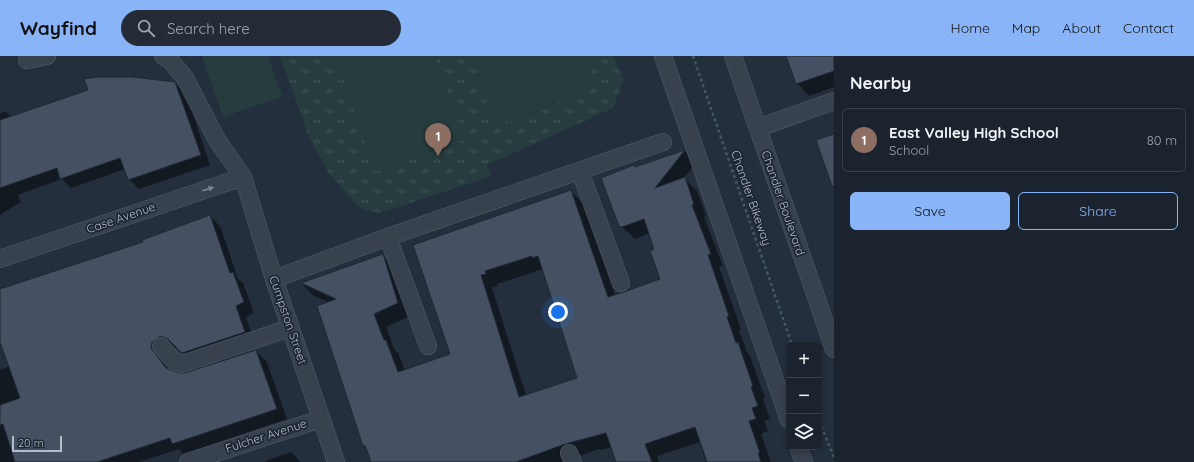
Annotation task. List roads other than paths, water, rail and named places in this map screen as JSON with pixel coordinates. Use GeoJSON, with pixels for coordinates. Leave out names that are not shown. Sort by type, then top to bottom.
{"type":"FeatureCollection","features":[{"type":"Feature","properties":{"kind":"street"},"geometry":{"type":"LineString","coordinates":[[26,60],[47,56]]}},
{"type":"Feature","properties":{"kind":"street","name":"Cumpston Street"},"geometry":{"type":"LineString","coordinates":[[163,56],[170,60],[185,78],[217,140],[243,177],[274,279],[336,462]]}},
{"type":"Feature","properties":{"kind":"street"},"geometry":{"type":"LineString","coordinates":[[663,56],[787,414]]}},
{"type":"Feature","properties":{"kind":"street","name":"Chandler Boulevard"},"geometry":{"type":"LineString","coordinates":[[733,56],[834,349]]}},
{"type":"Feature","properties":{"kind":"street"},"geometry":{"type":"LineString","coordinates":[[758,128],[834,101]]}},
{"type":"Feature","properties":{"kind":"street"},"geometry":{"type":"LineString","coordinates":[[274,279],[388,237],[664,142]]}},
{"type":"Feature","properties":{"kind":"street"},"geometry":{"type":"LineString","coordinates":[[580,171],[621,283]]}},
{"type":"Feature","properties":{"kind":"street","name":"Case Avenue"},"geometry":{"type":"LineString","coordinates":[[0,259],[243,177]]}},
{"type":"Feature","properties":{"kind":"street"},"geometry":{"type":"LineString","coordinates":[[388,237],[428,346]]}},
{"type":"Feature","properties":{"kind":"street"},"geometry":{"type":"LineString","coordinates":[[161,346],[174,361],[182,364],[290,328]]}},
{"type":"Feature","properties":{"kind":"street","name":"Fulcher Avenue"},"geometry":{"type":"LineString","coordinates":[[188,462],[321,419]]}},
{"type":"Feature","properties":{"kind":"street"},"geometry":{"type":"LineString","coordinates":[[799,450],[804,462]]}},
{"type":"Feature","properties":{"kind":"place","name":"East Valley High School"},"geometry":{"type":"Point","coordinates":[438,156]}}]}
